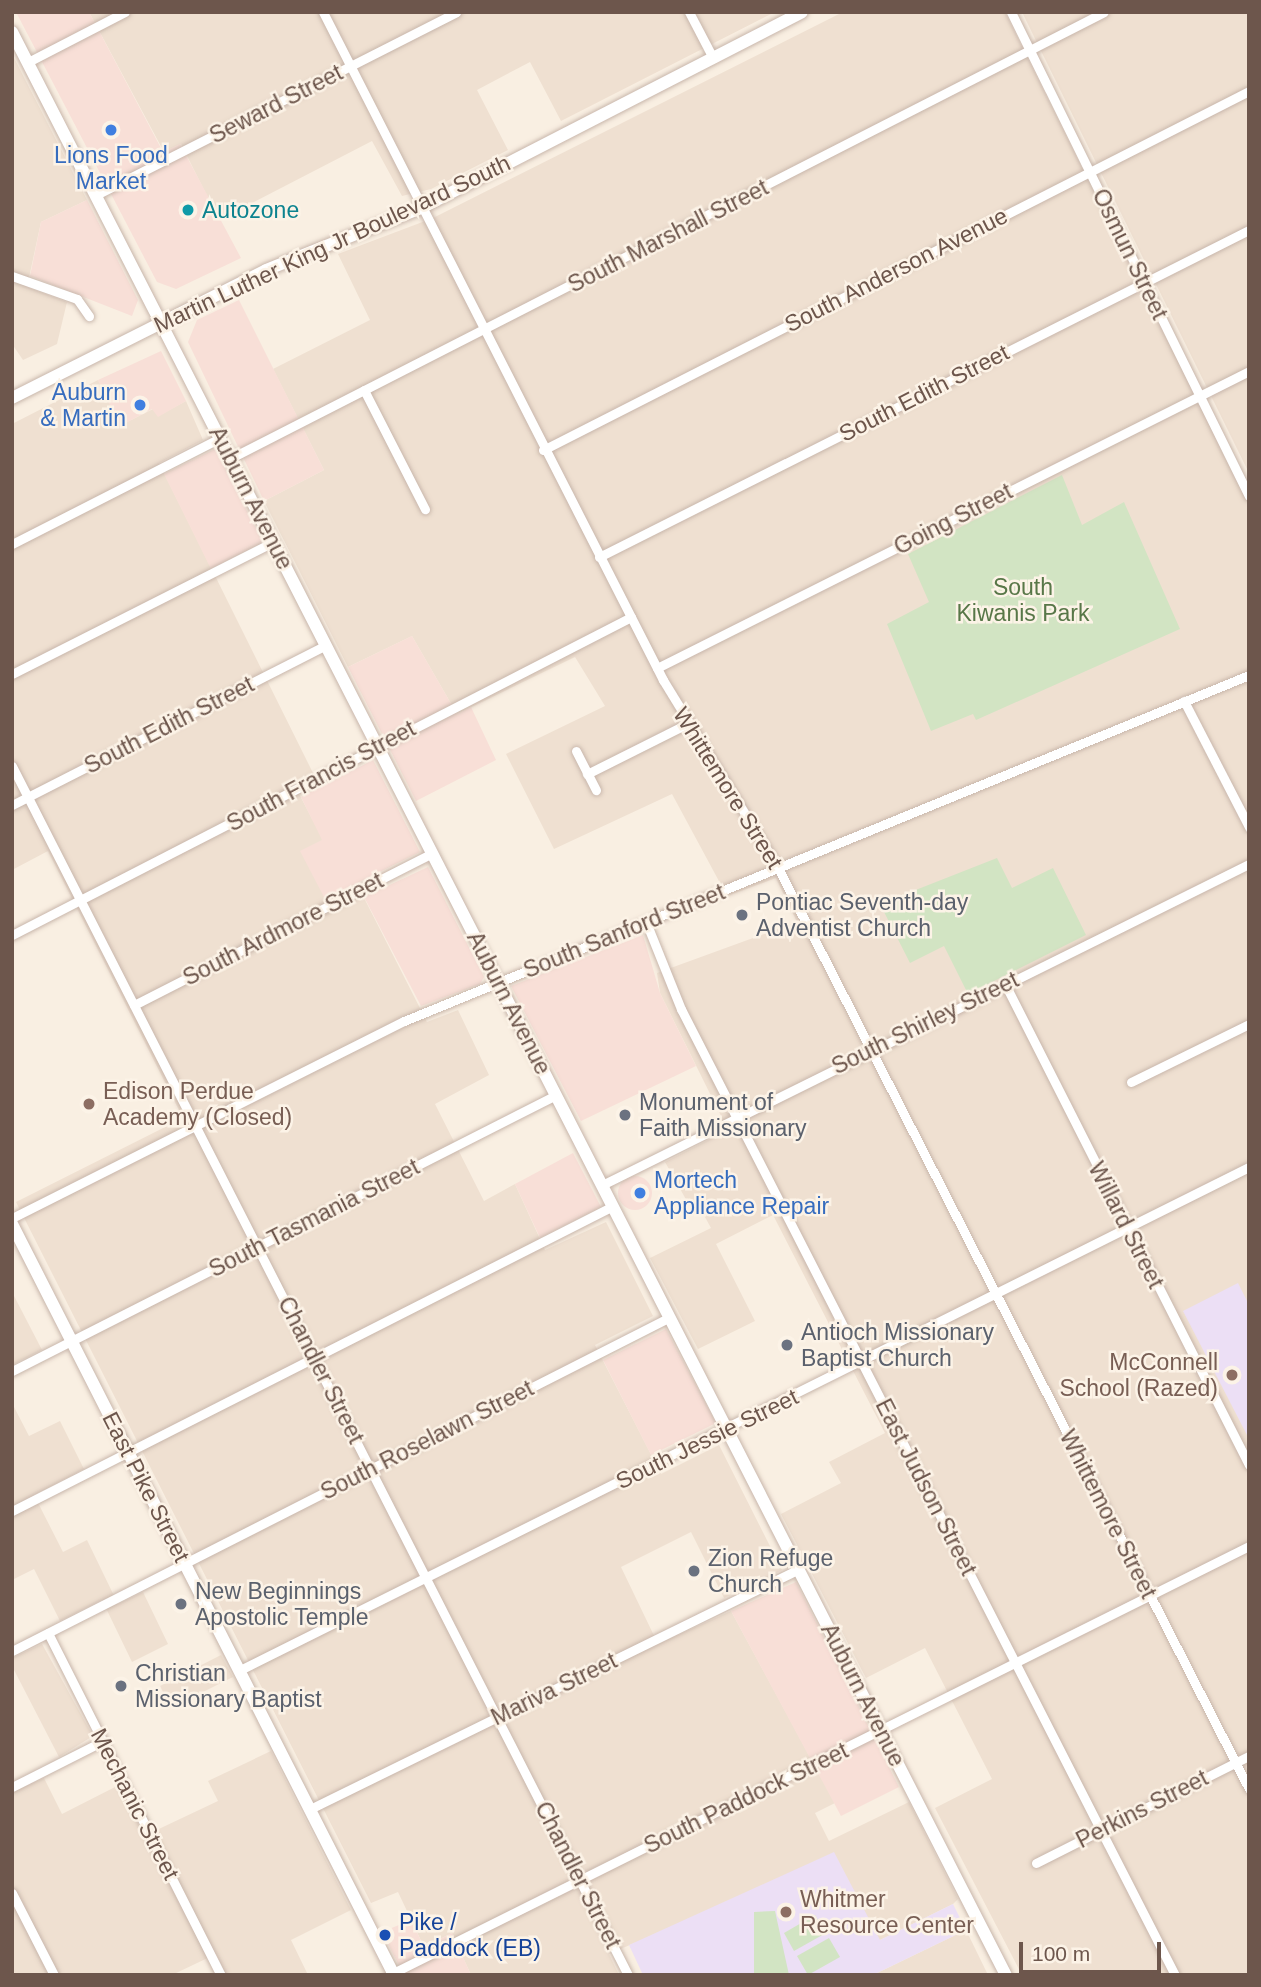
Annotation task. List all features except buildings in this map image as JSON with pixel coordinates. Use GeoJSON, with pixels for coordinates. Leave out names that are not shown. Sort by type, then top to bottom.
{"type":"FeatureCollection","features":[{"type":"Feature","properties":{"kind":"main road","name":"Martin Luther King Jr Boulevard South"},"geometry":{"type":"LineString","coordinates":[[12,398],[294,258],[421,208],[802,12]]}},
{"type":"Feature","properties":{"kind":"main road","name":"Auburn Avenue"},"geometry":{"type":"LineString","coordinates":[[12,32],[163,321],[273,542],[1006,1975]]}},
{"type":"Feature","properties":{"kind":"main road","name":"East Pike Street"},"geometry":{"type":"LineString","coordinates":[[12,1224],[392,1974]]}},
{"type":"Feature","properties":{"kind":"street"},"geometry":{"type":"LineString","coordinates":[[28,62],[125,12]]}},
{"type":"Feature","properties":{"kind":"street","name":"Whittemore Street"},"geometry":{"type":"LineString","coordinates":[[323,12],[481,330],[687,724],[778,868],[1249,1789]]}},
{"type":"Feature","properties":{"kind":"street","name":"Seward Street"},"geometry":{"type":"LineString","coordinates":[[96,195],[456,12]]}},
{"type":"Feature","properties":{"kind":"street"},"geometry":{"type":"LineString","coordinates":[[689,12],[713,58]]}},
{"type":"Feature","properties":{"kind":"street","name":"Osmun Street"},"geometry":{"type":"LineString","coordinates":[[1011,12],[1249,496]]}},
{"type":"Feature","properties":{"kind":"street","name":"South Marshall Street"},"geometry":{"type":"LineString","coordinates":[[231,458],[1104,12]]}},
{"type":"Feature","properties":{"kind":"street","name":"South Anderson Avenue"},"geometry":{"type":"LineString","coordinates":[[543,450],[1249,91]]}},
{"type":"Feature","properties":{"kind":"street","name":"South Edith Street"},"geometry":{"type":"LineString","coordinates":[[599,557],[1249,230]]}},
{"type":"Feature","properties":{"kind":"street"},"geometry":{"type":"LineString","coordinates":[[12,276],[77,299],[89,316]]}},
{"type":"Feature","properties":{"kind":"street","name":"Going Street"},"geometry":{"type":"LineString","coordinates":[[657,667],[1249,371]]}},
{"type":"Feature","properties":{"kind":"street"},"geometry":{"type":"LineString","coordinates":[[364,390],[425,509]]}},
{"type":"Feature","properties":{"kind":"street"},"geometry":{"type":"LineString","coordinates":[[12,544],[220,438]]}},
{"type":"Feature","properties":{"kind":"street"},"geometry":{"type":"LineString","coordinates":[[12,674],[273,542]]}},
{"type":"Feature","properties":{"kind":"street","name":"South Francis Street"},"geometry":{"type":"LineString","coordinates":[[12,935],[631,617]]}},
{"type":"Feature","properties":{"kind":"street","name":"South Edith Street"},"geometry":{"type":"LineString","coordinates":[[12,804],[326,645]]}},
{"type":"Feature","properties":{"kind":"street","name":"South Sanford Street"},"geometry":{"type":"LineString","coordinates":[[12,1218],[386,1029],[1249,675]]}},
{"type":"Feature","properties":{"kind":"street"},"geometry":{"type":"LineString","coordinates":[[1184,701],[1249,827]]}},
{"type":"Feature","properties":{"kind":"street"},"geometry":{"type":"LineString","coordinates":[[587,774],[687,724]]}},
{"type":"Feature","properties":{"kind":"street"},"geometry":{"type":"LineString","coordinates":[[576,751],[596,790]]}},
{"type":"Feature","properties":{"kind":"street","name":"Chandler Street"},"geometry":{"type":"LineString","coordinates":[[12,766],[628,1975]]}},
{"type":"Feature","properties":{"kind":"street","name":"South Ardmore Street"},"geometry":{"type":"LineString","coordinates":[[134,1005],[432,853]]}},
{"type":"Feature","properties":{"kind":"street","name":"South Shirley Street"},"geometry":{"type":"LineString","coordinates":[[601,1185],[1249,864]]}},
{"type":"Feature","properties":{"kind":"street","name":"East Judson Street"},"geometry":{"type":"LineString","coordinates":[[646,922],[737,1117],[1175,1975]]}},
{"type":"Feature","properties":{"kind":"street","name":"Willard Street"},"geometry":{"type":"LineString","coordinates":[[1005,984],[1249,1465]]}},
{"type":"Feature","properties":{"kind":"street"},"geometry":{"type":"LineString","coordinates":[[1131,1082],[1249,1024]]}},
{"type":"Feature","properties":{"kind":"street","name":"South Tasmania Street"},"geometry":{"type":"LineString","coordinates":[[12,1371],[556,1095]]}},
{"type":"Feature","properties":{"kind":"street","name":"South Jessie Street"},"geometry":{"type":"LineString","coordinates":[[240,1670],[1249,1167]]}},
{"type":"Feature","properties":{"kind":"street"},"geometry":{"type":"LineString","coordinates":[[12,1511],[613,1206]]}},
{"type":"Feature","properties":{"kind":"street","name":"South Roselawn Street"},"geometry":{"type":"LineString","coordinates":[[12,1651],[670,1317]]}},
{"type":"Feature","properties":{"kind":"street","name":"South Paddock Street"},"geometry":{"type":"LineString","coordinates":[[392,1974],[1249,1546]]}},
{"type":"Feature","properties":{"kind":"street","name":"Mariva Street"},"geometry":{"type":"LineString","coordinates":[[310,1809],[799,1569]]}},
{"type":"Feature","properties":{"kind":"street","name":"Mechanic Street"},"geometry":{"type":"LineString","coordinates":[[48,1633],[221,1975]]}},
{"type":"Feature","properties":{"kind":"street"},"geometry":{"type":"LineString","coordinates":[[12,1787],[103,1741]]}},
{"type":"Feature","properties":{"kind":"street","name":"Perkins Street"},"geometry":{"type":"LineString","coordinates":[[1036,1863],[1249,1756]]}},
{"type":"Feature","properties":{"kind":"street"},"geometry":{"type":"LineString","coordinates":[[12,1893],[54,1975]]}},
{"type":"Feature","properties":{"kind":"shaded area"},"geometry":{"type":"Polygon","coordinates":[[[16,12],[89,12],[163,152],[180,144],[241,258],[176,289],[157,282],[16,12]]]}},
{"type":"Feature","properties":{"kind":"shaded area"},"geometry":{"type":"Polygon","coordinates":[[[89,12],[775,12],[561,121],[530,62],[477,90],[508,150],[431,189],[402,196],[372,141],[219,220],[181,144],[164,152],[89,12]]]}},
{"type":"Feature","properties":{"kind":"shaded area"},"geometry":{"type":"Polygon","coordinates":[[[843,12],[1005,12],[1249,505],[1249,1975],[1022,1975],[935,1808],[992,1779],[925,1648],[866,1678],[781,1514],[841,1483],[829,1462],[885,1433],[773,1215],[716,1244],[755,1321],[698,1349],[650,1258],[711,1228],[700,1208],[693,1212],[665,1162],[728,1130],[660,993],[657,973],[797,922],[776,878],[727,896],[672,794],[554,849],[506,754],[605,706],[575,657],[457,714],[412,636],[348,667],[264,501],[324,470],[273,369],[370,320],[338,254],[433,218],[843,12]]]}},
{"type":"Feature","properties":{"kind":"shaded area"},"geometry":{"type":"Polygon","coordinates":[[[1022,12],[1249,12],[1249,473],[1044,57],[1022,12]]]}},
{"type":"Feature","properties":{"kind":"shaded area"},"geometry":{"type":"Polygon","coordinates":[[[12,54],[87,200],[41,222],[27,287],[67,302],[57,344],[23,360],[12,344],[12,54]]]}},
{"type":"Feature","properties":{"kind":"shaded area"},"geometry":{"type":"Polygon","coordinates":[[[87,200],[138,300],[132,316],[30,276],[41,222],[87,200]]]}},
{"type":"Feature","properties":{"kind":"shaded area"},"geometry":{"type":"Polygon","coordinates":[[[239,300],[324,470],[264,501],[188,342],[197,320],[239,300]]]}},
{"type":"Feature","properties":{"kind":"shaded area"},"geometry":{"type":"Polygon","coordinates":[[[161,351],[186,401],[158,417],[152,409],[120,426],[98,380],[161,351]]]}},
{"type":"Feature","properties":{"kind":"shaded area"},"geometry":{"type":"Polygon","coordinates":[[[98,380],[121,425],[153,409],[158,416],[186,401],[203,440],[159,463],[313,773],[294,784],[323,840],[325,899],[357,884],[427,1022],[458,1010],[489,1075],[435,1104],[484,1201],[515,1184],[545,1250],[606,1222],[653,1316],[595,1345],[661,1474],[719,1445],[782,1570],[724,1598],[691,1532],[621,1567],[658,1644],[731,1611],[835,1803],[815,1813],[829,1841],[909,1802],[958,1899],[953,1904],[880,1940],[690,1919],[609,1954],[619,1975],[471,1975],[452,1933],[424,1947],[398,1892],[371,1903],[16,1202],[183,1118],[48,851],[12,870],[12,424],[98,380]]]}},
{"type":"Feature","properties":{"kind":"shaded area"},"geometry":{"type":"Polygon","coordinates":[[[215,449],[263,542],[211,569],[164,474],[215,449]]]}},
{"type":"Feature","properties":{"kind":"shaded area"},"geometry":{"type":"Polygon","coordinates":[[[412,636],[457,714],[471,707],[496,760],[416,801],[348,667],[412,636]]]}},
{"type":"Feature","properties":{"kind":"shaded area"},"geometry":{"type":"Polygon","coordinates":[[[373,760],[420,852],[325,899],[300,851],[322,840],[301,797],[373,760]]]}},
{"type":"Feature","properties":{"kind":"shaded area"},"geometry":{"type":"Polygon","coordinates":[[[428,867],[484,977],[480,984],[421,1006],[364,897],[428,867]]]}},
{"type":"Feature","properties":{"kind":"shaded area"},"geometry":{"type":"Polygon","coordinates":[[[643,935],[660,993],[696,1066],[581,1121],[511,986],[643,935]]]}},
{"type":"Feature","properties":{"kind":"shaded area"},"geometry":{"type":"Polygon","coordinates":[[[573,1153],[601,1207],[540,1238],[515,1184],[573,1153]]]}},
{"type":"Feature","properties":{"kind":"shaded area"},"geometry":{"type":"Polygon","coordinates":[[[635,1176],[647,1181],[652,1193],[647,1205],[635,1210],[623,1205],[618,1193],[623,1181],[635,1176]]]}},
{"type":"Feature","properties":{"kind":"shaded area","name":"McConnell School (Razed)"},"geometry":{"type":"Polygon","coordinates":[[[1238,1283],[1249,1305],[1249,1439],[1183,1311],[1238,1283]]]}},
{"type":"Feature","properties":{"kind":"shaded area"},"geometry":{"type":"Polygon","coordinates":[[[12,1292],[42,1350],[12,1365],[12,1292]]]}},
{"type":"Feature","properties":{"kind":"shaded area"},"geometry":{"type":"Polygon","coordinates":[[[666,1329],[716,1423],[651,1455],[603,1360],[666,1329]]]}},
{"type":"Feature","properties":{"kind":"shaded area"},"geometry":{"type":"Polygon","coordinates":[[[12,1403],[29,1436],[60,1421],[84,1469],[34,1495],[63,1552],[87,1540],[118,1604],[143,1592],[168,1644],[132,1662],[102,1600],[60,1621],[34,1569],[12,1580],[12,1403]]]}},
{"type":"Feature","properties":{"kind":"shaded area"},"geometry":{"type":"Polygon","coordinates":[[[796,1582],[899,1787],[841,1816],[731,1611],[796,1582]]]}},
{"type":"Feature","properties":{"kind":"shaded area"},"geometry":{"type":"Polygon","coordinates":[[[42,1644],[93,1736],[59,1757],[12,1666],[12,1658],[42,1644]]]}},
{"type":"Feature","properties":{"kind":"shaded area"},"geometry":{"type":"Polygon","coordinates":[[[221,1655],[233,1677],[171,1708],[160,1686],[221,1655]]]}},
{"type":"Feature","properties":{"kind":"shaded area"},"geometry":{"type":"Polygon","coordinates":[[[271,1751],[351,1910],[291,1940],[308,1975],[226,1975],[216,1954],[172,1975],[12,1975],[12,1792],[44,1778],[62,1814],[119,1785],[144,1836],[218,1801],[208,1781],[271,1751]]]}},
{"type":"Feature","properties":{"kind":"shaded area","name":"Whitmer Resource Center"},"geometry":{"type":"Polygon","coordinates":[[[834,1852],[880,1940],[953,1904],[966,1930],[873,1975],[643,1975],[629,1945],[834,1852]]]}},
{"type":"Feature","properties":{"kind":"shaded area"},"geometry":{"type":"Polygon","coordinates":[[[411,1920],[424,1947],[452,1933],[471,1975],[404,1975],[382,1932],[411,1920]]]}},
{"type":"Feature","properties":{"kind":"shaded area"},"geometry":{"type":"Polygon","coordinates":[[[966,1930],[988,1975],[873,1975],[966,1930]]]}},
{"type":"Feature","properties":{"kind":"green space","name":"South Kiwanis Park"},"geometry":{"type":"Polygon","coordinates":[[[1062,475],[1082,525],[1124,502],[1180,629],[976,720],[973,714],[931,731],[887,624],[929,602],[908,554],[1062,475]]]}},
{"type":"Feature","properties":{"kind":"green space"},"geometry":{"type":"Polygon","coordinates":[[[997,858],[1012,888],[1053,868],[1086,935],[968,994],[944,946],[910,963],[880,904],[997,858]]]}},
{"type":"Feature","properties":{"kind":"green space"},"geometry":{"type":"Polygon","coordinates":[[[775,1911],[789,1975],[754,1975],[754,1912],[775,1911]]]}},
{"type":"Feature","properties":{"kind":"green space"},"geometry":{"type":"Polygon","coordinates":[[[815,1915],[826,1933],[794,1951],[784,1933],[815,1915]]]}},
{"type":"Feature","properties":{"kind":"green space"},"geometry":{"type":"Polygon","coordinates":[[[829,1938],[840,1957],[808,1975],[797,1956],[829,1938]]]}},
{"type":"Feature","properties":{"kind":"place","name":"Lions Food Market"},"geometry":{"type":"Point","coordinates":[111,130]}},
{"type":"Feature","properties":{"kind":"place","name":"Autozone"},"geometry":{"type":"Point","coordinates":[188,210]}},
{"type":"Feature","properties":{"kind":"place","name":"Auburn & Martin"},"geometry":{"type":"Point","coordinates":[140,405]}},
{"type":"Feature","properties":{"kind":"place","name":"Pontiac Seventh-day Adventist Church"},"geometry":{"type":"Point","coordinates":[742,915]}},
{"type":"Feature","properties":{"kind":"place","name":"Edison Perdue Academy (Closed)"},"geometry":{"type":"Point","coordinates":[89,1104]}},
{"type":"Feature","properties":{"kind":"place","name":"Monument of Faith Missionary"},"geometry":{"type":"Point","coordinates":[625,1115]}},
{"type":"Feature","properties":{"kind":"place","name":"Mortech Appliance Repair"},"geometry":{"type":"Point","coordinates":[640,1193]}},
{"type":"Feature","properties":{"kind":"place","name":"Antioch Missionary Baptist Church"},"geometry":{"type":"Point","coordinates":[787,1345]}},
{"type":"Feature","properties":{"kind":"place","name":"McConnell School (Razed)"},"geometry":{"type":"Point","coordinates":[1232,1375]}},
{"type":"Feature","properties":{"kind":"place","name":"Zion Refuge Church"},"geometry":{"type":"Point","coordinates":[694,1571]}},
{"type":"Feature","properties":{"kind":"place","name":"New Beginnings Apostolic Temple"},"geometry":{"type":"Point","coordinates":[181,1604]}},
{"type":"Feature","properties":{"kind":"place","name":"Christian Missionary Baptist"},"geometry":{"type":"Point","coordinates":[121,1686]}},
{"type":"Feature","properties":{"kind":"place","name":"Whitmer Resource Center"},"geometry":{"type":"Point","coordinates":[786,1912]}},
{"type":"Feature","properties":{"kind":"place","name":"Pike / Paddock (EB)"},"geometry":{"type":"Point","coordinates":[385,1935]}}]}
